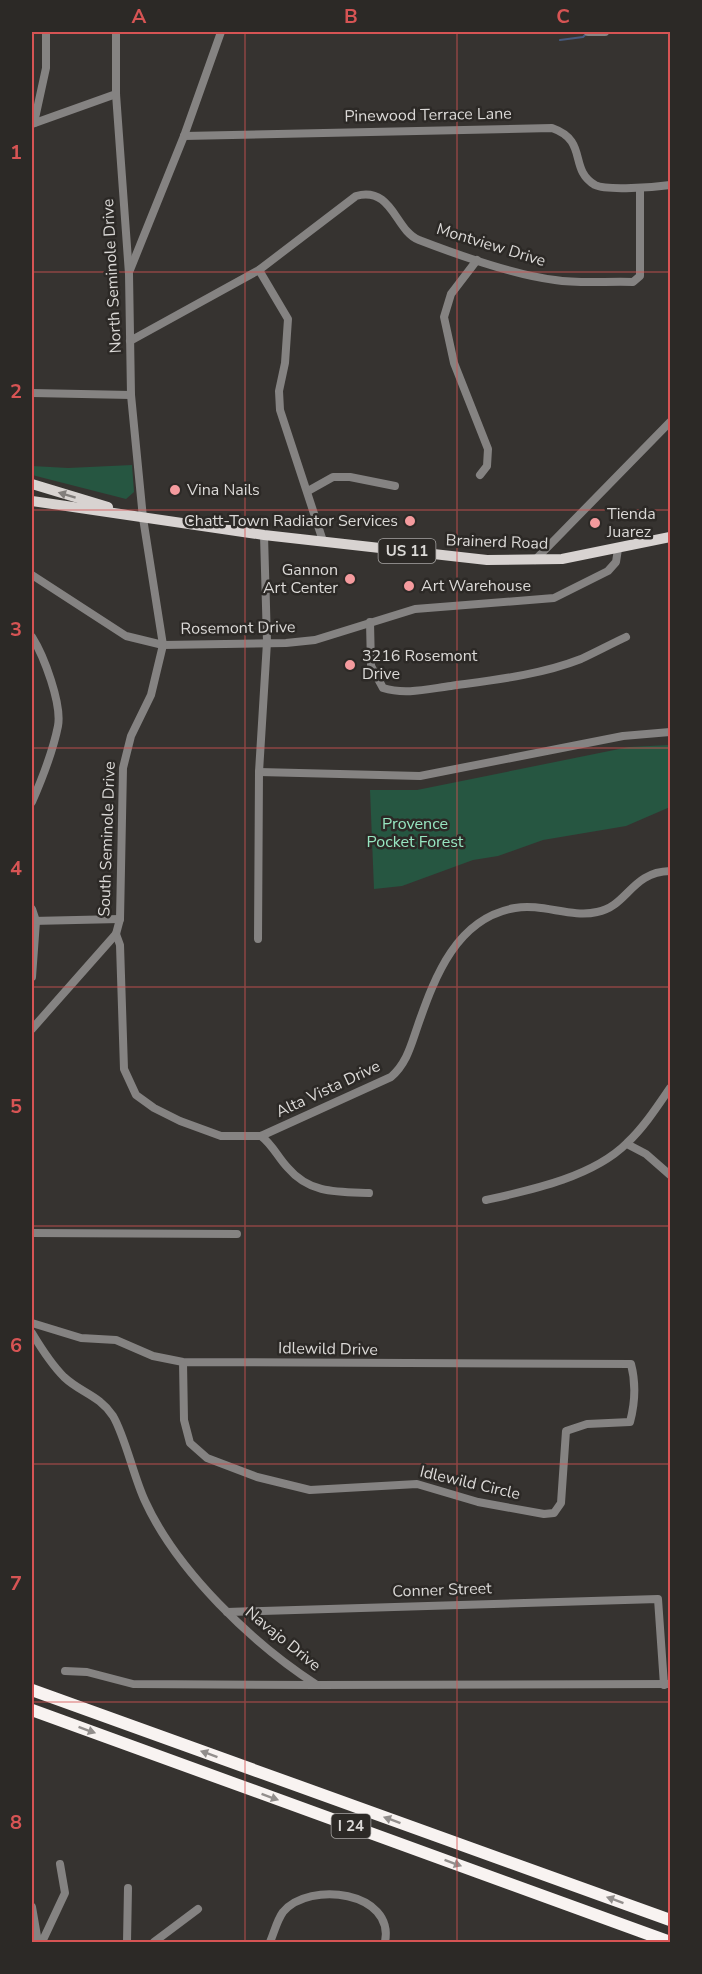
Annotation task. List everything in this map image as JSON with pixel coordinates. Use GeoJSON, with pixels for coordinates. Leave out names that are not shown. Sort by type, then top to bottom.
{"type":"FeatureCollection","features":[{"type":"Feature","properties":{"kind":"highway","name":"I 24"},"geometry":{"type":"LineString","coordinates":[[32,1690],[670,1920]]}},
{"type":"Feature","properties":{"kind":"highway","name":"I 24"},"geometry":{"type":"LineString","coordinates":[[32,1710],[670,1942]]}},
{"type":"Feature","properties":{"kind":"main road","name":"Brainerd Road"},"geometry":{"type":"LineString","coordinates":[[32,484],[143,518]]}},
{"type":"Feature","properties":{"kind":"main road","name":"Brainerd Road"},"geometry":{"type":"LineString","coordinates":[[32,501],[264,535],[487,560],[562,559],[670,537]]}},
{"type":"Feature","properties":{"kind":"street"},"geometry":{"type":"LineString","coordinates":[[33,123],[46,68],[46,32]]}},
{"type":"Feature","properties":{"kind":"street","name":"North Seminole Drive"},"geometry":{"type":"LineString","coordinates":[[116,32],[117,94],[129,274],[131,395],[143,518]]}},
{"type":"Feature","properties":{"kind":"street"},"geometry":{"type":"LineString","coordinates":[[129,274],[184,136],[221,32]]}},
{"type":"Feature","properties":{"kind":"street"},"geometry":{"type":"LineString","coordinates":[[588,32],[605,32]]}},
{"type":"Feature","properties":{"kind":"street"},"geometry":{"type":"LineString","coordinates":[[33,123],[117,94]]}},
{"type":"Feature","properties":{"kind":"street","name":"Pinewood Terrace Lane"},"geometry":{"type":"LineString","coordinates":[[184,136],[552,128],[565,133],[572,140],[584,176],[597,186],[640,188]]}},
{"type":"Feature","properties":{"kind":"street"},"geometry":{"type":"LineString","coordinates":[[640,188],[670,185]]}},
{"type":"Feature","properties":{"kind":"street","name":"Montview Drive"},"geometry":{"type":"LineString","coordinates":[[130,341],[259,270],[356,196],[368,193],[376,196],[394,212],[416,239],[477,260],[555,280],[633,282],[640,276],[640,188]]}},
{"type":"Feature","properties":{"kind":"street"},"geometry":{"type":"LineString","coordinates":[[477,260],[451,294],[444,317],[454,363],[488,449],[487,466],[480,476]]}},
{"type":"Feature","properties":{"kind":"street"},"geometry":{"type":"LineString","coordinates":[[259,270],[288,320],[285,363],[279,391],[280,411],[323,541]]}},
{"type":"Feature","properties":{"kind":"street"},"geometry":{"type":"LineString","coordinates":[[32,393],[131,395]]}},
{"type":"Feature","properties":{"kind":"street"},"geometry":{"type":"LineString","coordinates":[[535,560],[670,422]]}},
{"type":"Feature","properties":{"kind":"street"},"geometry":{"type":"LineString","coordinates":[[308,490],[333,477],[350,477],[395,486]]}},
{"type":"Feature","properties":{"kind":"street","name":"South Seminole Drive"},"geometry":{"type":"LineString","coordinates":[[32,1029],[116,934],[120,919],[123,768],[131,736],[151,695],[163,645],[143,518]]}},
{"type":"Feature","properties":{"kind":"street"},"geometry":{"type":"LineString","coordinates":[[258,939],[259,772],[267,642],[264,535]]}},
{"type":"Feature","properties":{"kind":"street","name":"Rosemont Drive"},"geometry":{"type":"LineString","coordinates":[[32,575],[126,636],[163,645],[286,643],[315,640],[415,609],[554,598],[608,571],[616,562],[618,549]]}},
{"type":"Feature","properties":{"kind":"street"},"geometry":{"type":"LineString","coordinates":[[370,622],[370,666],[383,688],[394,692],[493,681],[551,668],[580,659],[626,637]]}},
{"type":"Feature","properties":{"kind":"street"},"geometry":{"type":"LineString","coordinates":[[32,637],[39,648],[54,694],[58,724],[32,802]]}},
{"type":"Feature","properties":{"kind":"street"},"geometry":{"type":"LineString","coordinates":[[259,772],[420,776],[623,736],[670,732]]}},
{"type":"Feature","properties":{"kind":"street","name":"Alta Vista Drive"},"geometry":{"type":"LineString","coordinates":[[116,934],[120,945],[124,1069],[136,1095],[154,1108],[202,1131],[221,1136],[261,1136],[391,1077],[400,1069],[409,1055],[435,980],[466,931],[480,922],[514,908],[530,907],[593,913],[605,911],[646,875],[670,871]]}},
{"type":"Feature","properties":{"kind":"street"},"geometry":{"type":"LineString","coordinates":[[32,909],[34,921],[32,977]]}},
{"type":"Feature","properties":{"kind":"street"},"geometry":{"type":"LineString","coordinates":[[34,921],[120,919]]}},
{"type":"Feature","properties":{"kind":"street"},"geometry":{"type":"LineString","coordinates":[[486,1200],[563,1180],[608,1158],[627,1144],[670,1088]]}},
{"type":"Feature","properties":{"kind":"street"},"geometry":{"type":"LineString","coordinates":[[261,1136],[296,1178],[310,1187],[325,1191],[369,1193]]}},
{"type":"Feature","properties":{"kind":"street"},"geometry":{"type":"LineString","coordinates":[[627,1144],[646,1154],[670,1175]]}},
{"type":"Feature","properties":{"kind":"street"},"geometry":{"type":"LineString","coordinates":[[32,1233],[237,1234]]}},
{"type":"Feature","properties":{"kind":"street","name":"Idlewild Drive"},"geometry":{"type":"LineString","coordinates":[[32,1323],[81,1338],[116,1341],[153,1356],[183,1362],[631,1364]]}},
{"type":"Feature","properties":{"kind":"street","name":"Navajo Drive"},"geometry":{"type":"LineString","coordinates":[[32,1333],[65,1378],[101,1400],[115,1419],[145,1501],[172,1548],[227,1612],[289,1667],[317,1685],[667,1684]]}},
{"type":"Feature","properties":{"kind":"street","name":"Idlewild Circle"},"geometry":{"type":"LineString","coordinates":[[183,1362],[184,1420],[190,1443],[207,1458],[257,1476],[310,1490],[417,1484],[478,1502],[544,1514],[554,1513],[561,1503],[566,1431],[587,1424],[630,1422],[634,1379],[631,1364]]}},
{"type":"Feature","properties":{"kind":"street","name":"Conner Street"},"geometry":{"type":"LineString","coordinates":[[227,1612],[658,1599],[667,1684]]}},
{"type":"Feature","properties":{"kind":"street"},"geometry":{"type":"LineString","coordinates":[[64,1671],[87,1672],[133,1684],[317,1685]]}},
{"type":"Feature","properties":{"kind":"street"},"geometry":{"type":"LineString","coordinates":[[40,1942],[65,1893],[60,1864]]}},
{"type":"Feature","properties":{"kind":"street"},"geometry":{"type":"LineString","coordinates":[[127,1942],[128,1888]]}},
{"type":"Feature","properties":{"kind":"street"},"geometry":{"type":"LineString","coordinates":[[270,1942],[283,1913],[299,1900],[309,1895],[335,1894],[354,1899],[374,1910],[387,1931],[385,1942]]}},
{"type":"Feature","properties":{"kind":"street"},"geometry":{"type":"LineString","coordinates":[[32,1907],[40,1942]]}},
{"type":"Feature","properties":{"kind":"street"},"geometry":{"type":"LineString","coordinates":[[154,1942],[198,1909]]}},
{"type":"Feature","properties":{"kind":"green space"},"geometry":{"type":"Polygon","coordinates":[[[132,465],[134,492],[126,499],[32,475],[32,466],[68,468],[132,465]]]}},
{"type":"Feature","properties":{"kind":"green space","name":"Provence Pocket Forest"},"geometry":{"type":"Polygon","coordinates":[[[670,745],[670,807],[626,826],[543,840],[498,856],[473,860],[402,886],[374,889],[370,790],[417,790],[629,747],[670,745]]]}},
{"type":"Feature","properties":{"kind":"waterway"},"geometry":{"type":"LineString","coordinates":[[560,40],[583,37],[586,34]]}},
{"type":"Feature","properties":{"kind":"place","name":"Vina Nails"},"geometry":{"type":"Point","coordinates":[175,490]}},
{"type":"Feature","properties":{"kind":"place","name":"Chatt-Town Radiator Services"},"geometry":{"type":"Point","coordinates":[410,521]}},
{"type":"Feature","properties":{"kind":"place","name":"Tienda Juarez"},"geometry":{"type":"Point","coordinates":[595,523]}},
{"type":"Feature","properties":{"kind":"place","name":"Gannon Art Center"},"geometry":{"type":"Point","coordinates":[350,579]}},
{"type":"Feature","properties":{"kind":"place","name":"Art Warehouse"},"geometry":{"type":"Point","coordinates":[409,586]}},
{"type":"Feature","properties":{"kind":"place","name":"3216 Rosemont Drive"},"geometry":{"type":"Point","coordinates":[350,665]}}]}
